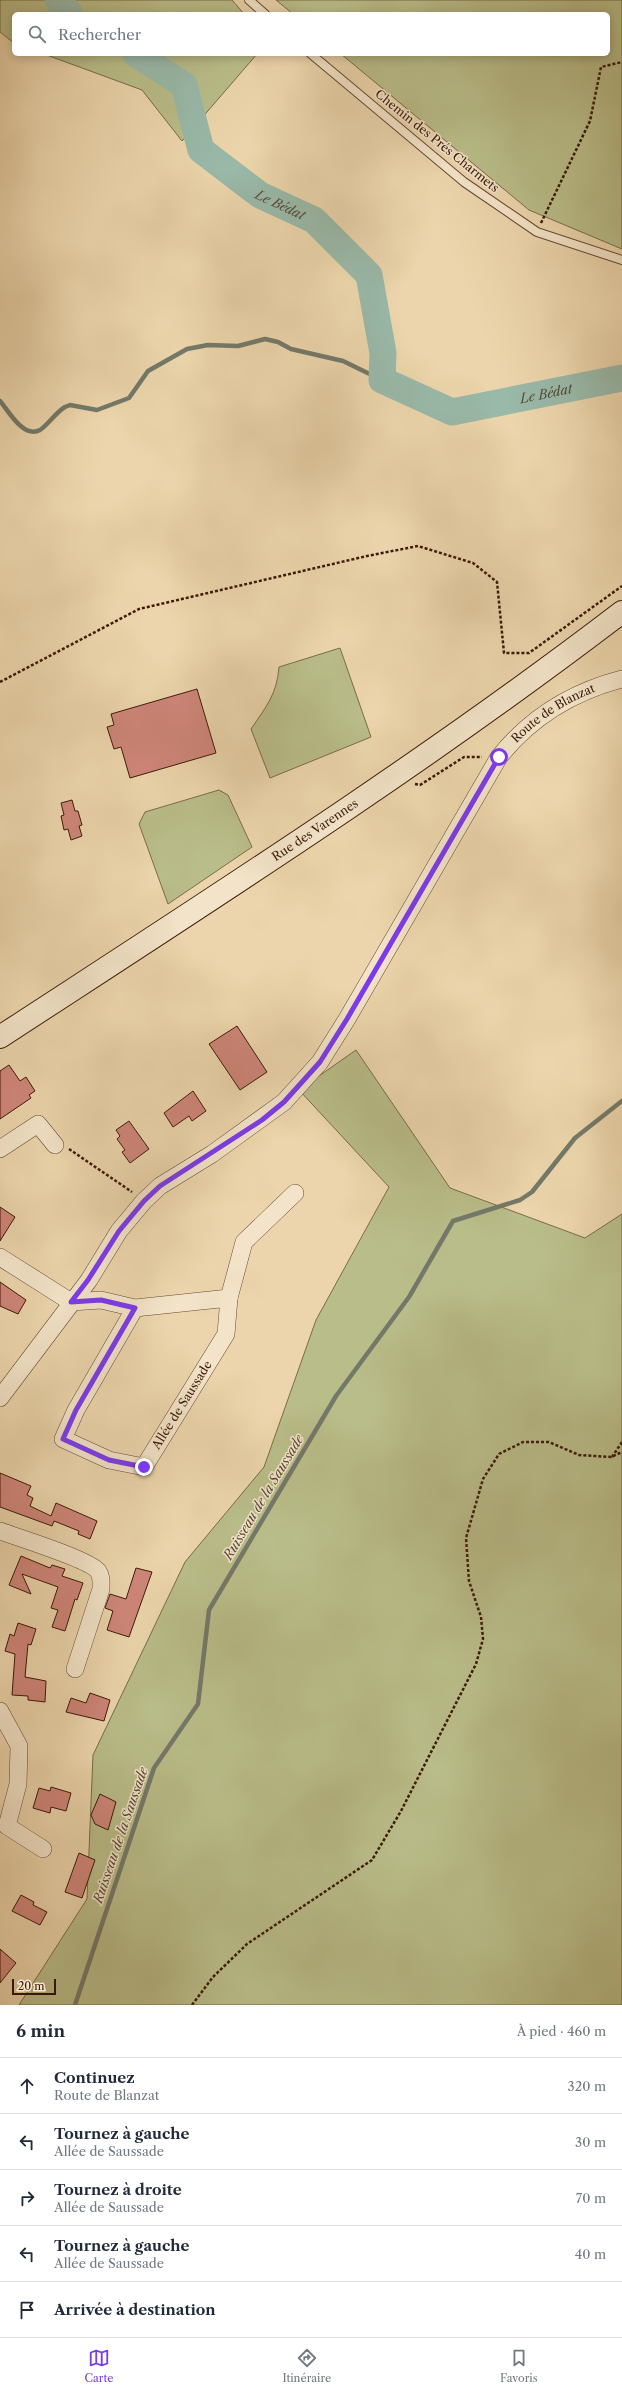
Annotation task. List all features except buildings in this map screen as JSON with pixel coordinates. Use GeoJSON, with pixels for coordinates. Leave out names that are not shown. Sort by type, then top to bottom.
{"type":"FeatureCollection","features":[{"type":"Feature","properties":{"kind":"main road","name":"Rue des Varennes"},"geometry":{"type":"LineString","coordinates":[[0,1038],[400,774],[536,678],[622,612]]}},
{"type":"Feature","properties":{"kind":"street","name":"Route de Blanzat"},"geometry":{"type":"LineString","coordinates":[[0,1398],[88,1280],[119,1231],[144,1201],[160,1186],[262,1120],[303,1084],[347,1019],[496,761],[516,736],[541,716],[572,696],[622,678]]}},
{"type":"Feature","properties":{"kind":"street"},"geometry":{"type":"LineString","coordinates":[[0,1149],[38,1124],[54,1145]]}},
{"type":"Feature","properties":{"kind":"street"},"geometry":{"type":"LineString","coordinates":[[0,1257],[71,1302],[101,1300],[135,1308],[229,1298],[244,1242],[295,1192]]}},
{"type":"Feature","properties":{"kind":"street","name":"Allée de Saussade"},"geometry":{"type":"LineString","coordinates":[[135,1308],[76,1410],[63,1439],[109,1460],[144,1467],[226,1334],[229,1298]]}},
{"type":"Feature","properties":{"kind":"street"},"geometry":{"type":"LineString","coordinates":[[0,1530],[82,1561],[97,1570],[101,1578],[101,1589],[75,1669]]}},
{"type":"Feature","properties":{"kind":"street"},"geometry":{"type":"LineString","coordinates":[[0,1711],[19,1746],[18,1784],[7,1826],[43,1849]]}},
{"type":"Feature","properties":{"kind":"lane"},"geometry":{"type":"LineString","coordinates":[[249,0],[263,12]]}},
{"type":"Feature","properties":{"kind":"lane","name":"Chemin des Prés Charmets"},"geometry":{"type":"LineString","coordinates":[[313,56],[464,182],[537,232],[622,260]]}},
{"type":"Feature","properties":{"kind":"path"},"geometry":{"type":"LineString","coordinates":[[537,232],[590,121],[601,67],[622,62]]}},
{"type":"Feature","properties":{"kind":"path"},"geometry":{"type":"LineString","coordinates":[[0,682],[139,609],[418,546],[473,562],[497,582],[504,653],[529,653],[622,586]]}},
{"type":"Feature","properties":{"kind":"path"},"geometry":{"type":"LineString","coordinates":[[400,774],[412,784],[420,785],[464,757],[477,756],[496,761]]}},
{"type":"Feature","properties":{"kind":"path"},"geometry":{"type":"LineString","coordinates":[[54,1145],[73,1150],[144,1201]]}},
{"type":"Feature","properties":{"kind":"path"},"geometry":{"type":"LineString","coordinates":[[192,2005],[213,1977],[246,1944],[372,1860],[401,1811],[476,1664],[483,1639],[481,1617],[469,1581],[466,1538],[483,1479],[499,1454],[523,1442],[549,1442],[579,1455],[611,1457],[622,1452]]}},
{"type":"Feature","properties":{"kind":"path"},"geometry":{"type":"LineString","coordinates":[[611,1457],[622,1442]]}},
{"type":"Feature","properties":{"kind":"green space"},"geometry":{"type":"Polygon","coordinates":[[[0,0],[232,0],[242,12],[12,12],[12,41],[0,32],[0,0]]]}},
{"type":"Feature","properties":{"kind":"green space"},"geometry":{"type":"Polygon","coordinates":[[[276,0],[622,0],[622,249],[529,210],[343,56],[610,56],[610,12],[291,12],[276,0]]]}},
{"type":"Feature","properties":{"kind":"green space"},"geometry":{"type":"Polygon","coordinates":[[[49,56],[255,56],[182,141],[142,90],[49,56]]]}},
{"type":"Feature","properties":{"kind":"green space"},"geometry":{"type":"Polygon","coordinates":[[[340,648],[371,737],[270,778],[251,729],[270,700],[276,685],[279,667],[340,648]]]}},
{"type":"Feature","properties":{"kind":"green space"},"geometry":{"type":"Polygon","coordinates":[[[219,790],[228,795],[252,847],[168,904],[139,824],[145,812],[219,790]]]}},
{"type":"Feature","properties":{"kind":"green space"},"geometry":{"type":"Polygon","coordinates":[[[356,1050],[450,1188],[585,1238],[622,1214],[622,2005],[19,2005],[87,1899],[93,1755],[185,1562],[264,1467],[316,1320],[389,1187],[299,1090],[356,1050]]]}},
{"type":"Feature","properties":{"kind":"waterway","name":"Le Bédat"},"geometry":{"type":"LineString","coordinates":[[58,0],[68,12]]}},
{"type":"Feature","properties":{"kind":"waterway","name":"Le Bédat"},"geometry":{"type":"LineString","coordinates":[[139,56],[184,85],[201,150],[260,195],[314,220],[369,275],[383,353],[382,380],[452,412],[622,378]]}},
{"type":"Feature","properties":{"kind":"waterway","name":"Le Bédat"},"geometry":{"type":"LineString","coordinates":[[0,401],[22,427],[28,431],[34,432],[40,430],[46,425],[61,409],[70,405],[97,410],[129,398],[148,371],[187,349],[208,345],[238,346],[265,339],[278,342],[291,349],[343,361],[382,380]]}},
{"type":"Feature","properties":{"kind":"waterway","name":"Ruisseau de la Saussade"},"geometry":{"type":"LineString","coordinates":[[75,2005],[154,1768],[198,1704],[209,1610],[336,1396],[409,1297],[453,1221],[520,1200],[532,1192],[575,1138],[622,1101]]}},
{"type":"Feature","properties":{"kind":"route"},"geometry":{"type":"LineString","coordinates":[[144,1467],[109,1460],[63,1439],[76,1410],[135,1308],[101,1300],[71,1302],[88,1280],[132,1213],[144,1201],[160,1186],[212,1154],[262,1120],[303,1084],[320,1062],[347,1019],[499,757]]}}]}
